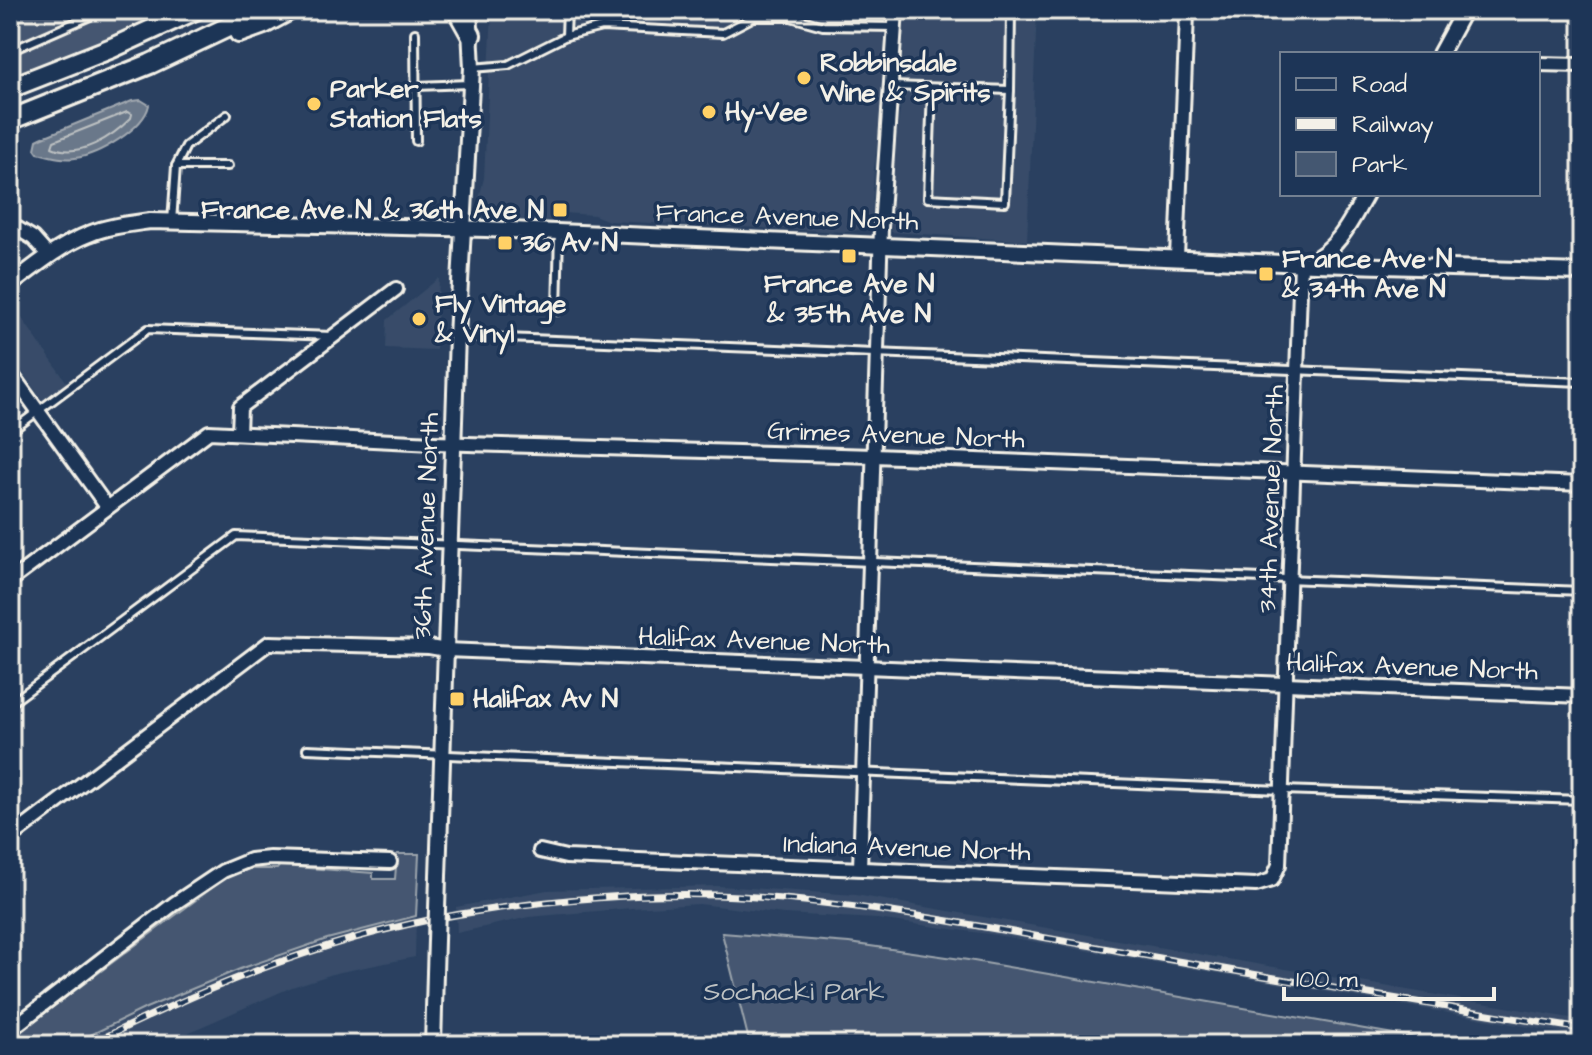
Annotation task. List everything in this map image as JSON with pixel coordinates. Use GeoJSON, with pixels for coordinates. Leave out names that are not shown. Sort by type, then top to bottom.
{"type":"FeatureCollection","features":[{"type":"Feature","properties":{"kind":"main road"},"geometry":{"type":"LineString","coordinates":[[10,88],[112,48],[195,10]]}},
{"type":"Feature","properties":{"kind":"main road"},"geometry":{"type":"LineString","coordinates":[[150,64],[264,10]]}},
{"type":"Feature","properties":{"kind":"main road"},"geometry":{"type":"LineString","coordinates":[[10,120],[150,64],[264,24],[290,10]]}},
{"type":"Feature","properties":{"kind":"main road"},"geometry":{"type":"LineString","coordinates":[[457,10],[471,35]]}},
{"type":"Feature","properties":{"kind":"street","name":"36th Avenue North"},"geometry":{"type":"LineString","coordinates":[[433,1045],[457,336],[472,76],[469,10]]}},
{"type":"Feature","properties":{"kind":"street"},"geometry":{"type":"LineString","coordinates":[[860,868],[884,167],[896,10]]}},
{"type":"Feature","properties":{"kind":"street"},"geometry":{"type":"LineString","coordinates":[[1441,52],[1464,10]]}},
{"type":"Feature","properties":{"kind":"street"},"geometry":{"type":"LineString","coordinates":[[1177,257],[1187,14]]}},
{"type":"Feature","properties":{"kind":"street"},"geometry":{"type":"LineString","coordinates":[[1540,64],[1582,65]]}},
{"type":"Feature","properties":{"kind":"street"},"geometry":{"type":"LineString","coordinates":[[1306,262],[1321,256],[1338,241],[1365,196]]}},
{"type":"Feature","properties":{"kind":"street","name":"France Avenue North"},"geometry":{"type":"LineString","coordinates":[[10,285],[49,256],[87,234],[150,221],[559,232],[1582,272]]}},
{"type":"Feature","properties":{"kind":"street"},"geometry":{"type":"LineString","coordinates":[[10,224],[33,238],[49,256]]}},
{"type":"Feature","properties":{"kind":"street","name":"34th Avenue North"},"geometry":{"type":"LineString","coordinates":[[1272,880],[1279,865],[1306,262]]}},
{"type":"Feature","properties":{"kind":"street"},"geometry":{"type":"LineString","coordinates":[[239,433],[240,407],[396,289]]}},
{"type":"Feature","properties":{"kind":"street"},"geometry":{"type":"LineString","coordinates":[[10,372],[107,507],[10,581]]}},
{"type":"Feature","properties":{"kind":"street","name":"Grimes Avenue North"},"geometry":{"type":"LineString","coordinates":[[107,507],[209,432],[1582,484]]}},
{"type":"Feature","properties":{"kind":"street","name":"Halifax Avenue North"},"geometry":{"type":"LineString","coordinates":[[10,838],[269,643],[429,647],[1582,696]]}},
{"type":"Feature","properties":{"kind":"street","name":"Indiana Avenue North"},"geometry":{"type":"LineString","coordinates":[[540,851],[566,857],[1256,885],[1272,880]]}},
{"type":"Feature","properties":{"kind":"street"},"geometry":{"type":"LineString","coordinates":[[10,1030],[175,903],[223,871],[250,860],[270,858],[390,862]]}},
{"type":"Feature","properties":{"kind":"lane"},"geometry":{"type":"LineString","coordinates":[[10,51],[104,10]]}},
{"type":"Feature","properties":{"kind":"lane"},"geometry":{"type":"LineString","coordinates":[[566,36],[567,10]]}},
{"type":"Feature","properties":{"kind":"lane"},"geometry":{"type":"LineString","coordinates":[[932,88],[928,198],[1005,202],[1011,10]]}},
{"type":"Feature","properties":{"kind":"lane"},"geometry":{"type":"LineString","coordinates":[[417,86],[472,76],[508,65],[566,36],[602,27],[723,33],[754,17],[791,17],[823,26],[895,27]]}},
{"type":"Feature","properties":{"kind":"lane"},"geometry":{"type":"LineString","coordinates":[[415,33],[416,141]]}},
{"type":"Feature","properties":{"kind":"lane"},"geometry":{"type":"LineString","coordinates":[[892,86],[1010,90]]}},
{"type":"Feature","properties":{"kind":"lane"},"geometry":{"type":"LineString","coordinates":[[172,222],[176,166],[186,146],[227,115]]}},
{"type":"Feature","properties":{"kind":"lane"},"geometry":{"type":"LineString","coordinates":[[176,166],[228,166]]}},
{"type":"Feature","properties":{"kind":"lane"},"geometry":{"type":"LineString","coordinates":[[557,311],[559,232]]}},
{"type":"Feature","properties":{"kind":"lane"},"geometry":{"type":"LineString","coordinates":[[10,432],[148,329],[335,336]]}},
{"type":"Feature","properties":{"kind":"lane"},"geometry":{"type":"LineString","coordinates":[[457,336],[1299,368],[1582,382]]}},
{"type":"Feature","properties":{"kind":"lane"},"geometry":{"type":"LineString","coordinates":[[10,704],[236,536],[1582,591]]}},
{"type":"Feature","properties":{"kind":"lane"},"geometry":{"type":"LineString","coordinates":[[307,749],[1582,800]]}},
{"type":"Feature","properties":{"kind":"shaded area"},"geometry":{"type":"Polygon","coordinates":[[[492,10],[885,10],[882,109],[874,169],[872,218],[868,228],[846,232],[609,221],[594,215],[562,213],[546,221],[484,217],[477,207],[484,178],[492,10]]]}},
{"type":"Feature","properties":{"kind":"shaded area"},"geometry":{"type":"Polygon","coordinates":[[[904,10],[1037,10],[1027,241],[891,232],[904,10]]]}},
{"type":"Feature","properties":{"kind":"shaded area"},"geometry":{"type":"Polygon","coordinates":[[[439,278],[436,350],[386,348],[387,320],[439,278]]]}},
{"type":"Feature","properties":{"kind":"shaded area"},"geometry":{"type":"Polygon","coordinates":[[[10,301],[70,387],[46,405],[10,355],[10,301]]]}},
{"type":"Feature","properties":{"kind":"shaded area"},"geometry":{"type":"Polygon","coordinates":[[[719,886],[856,895],[1582,1020],[1582,1036],[996,935],[877,919],[784,914],[699,904],[529,917],[457,933],[456,907],[547,890],[719,886]]]}},
{"type":"Feature","properties":{"kind":"shaded area"},"geometry":{"type":"Polygon","coordinates":[[[416,916],[415,957],[336,973],[292,987],[160,1045],[70,1045],[146,1008],[240,969],[327,939],[416,916]]]}},
{"type":"Feature","properties":{"kind":"green space"},"geometry":{"type":"Polygon","coordinates":[[[10,10],[172,10],[74,54],[10,77],[10,10]]]}},
{"type":"Feature","properties":{"kind":"green space"},"geometry":{"type":"Polygon","coordinates":[[[397,854],[419,854],[416,916],[327,939],[240,969],[146,1008],[70,1045],[10,1045],[10,1039],[232,873],[249,869],[277,869],[281,864],[291,862],[295,867],[373,873],[373,879],[395,879],[397,854]]]}},
{"type":"Feature","properties":{"kind":"green space","name":"Sochacki Park"},"geometry":{"type":"Polygon","coordinates":[[[722,933],[849,943],[968,960],[1457,1045],[750,1045],[722,933]]]}},
{"type":"Feature","properties":{"kind":"water"},"geometry":{"type":"Polygon","coordinates":[[[141,100],[149,105],[139,123],[96,152],[65,158],[38,153],[35,149],[37,140],[41,138],[141,100]]]}},
{"type":"Feature","properties":{"kind":"railway"},"geometry":{"type":"LineString","coordinates":[[89,1045],[183,1001],[279,962],[378,932],[429,920],[539,903],[687,895],[768,898],[920,916],[1582,1029]]}},
{"type":"Feature","properties":{"kind":"place","name":"Robbinsdale Wine & Spirits"},"geometry":{"type":"Point","coordinates":[804,78]}},
{"type":"Feature","properties":{"kind":"place","name":"Parker Station Flats"},"geometry":{"type":"Point","coordinates":[314,104]}},
{"type":"Feature","properties":{"kind":"place","name":"Hy-Vee"},"geometry":{"type":"Point","coordinates":[709,112]}},
{"type":"Feature","properties":{"kind":"place","name":"France Ave N & 36th Ave N"},"geometry":{"type":"Point","coordinates":[560,210]}},
{"type":"Feature","properties":{"kind":"place","name":"36 Av N"},"geometry":{"type":"Point","coordinates":[505,243]}},
{"type":"Feature","properties":{"kind":"place","name":"France Ave N & 35th Ave N"},"geometry":{"type":"Point","coordinates":[849,256]}},
{"type":"Feature","properties":{"kind":"place","name":"France Ave N & 34th Ave N"},"geometry":{"type":"Point","coordinates":[1266,274]}},
{"type":"Feature","properties":{"kind":"place","name":"Fly Vintage & Vinyl"},"geometry":{"type":"Point","coordinates":[419,319]}},
{"type":"Feature","properties":{"kind":"place","name":"Halifax Av N"},"geometry":{"type":"Point","coordinates":[457,699]}}]}
